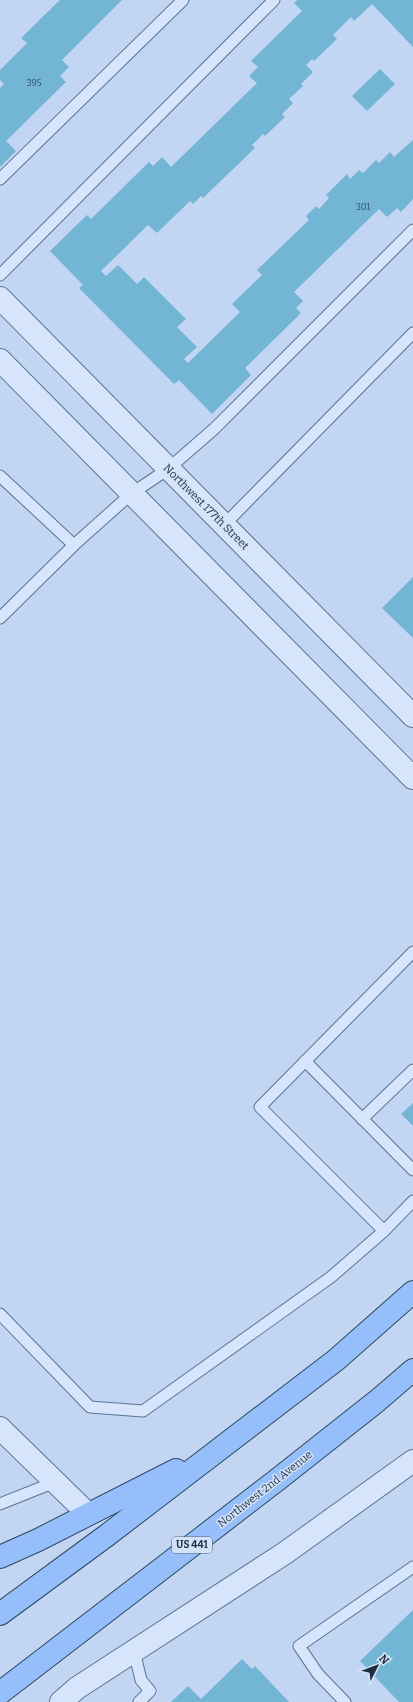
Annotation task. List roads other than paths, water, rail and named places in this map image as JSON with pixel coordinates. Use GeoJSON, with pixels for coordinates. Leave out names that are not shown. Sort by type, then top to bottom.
{"type":"FeatureCollection","features":[{"type":"Feature","properties":{"kind":"main road"},"geometry":{"type":"LineString","coordinates":[[0,1614],[106,1536],[336,1360],[413,1292]]}},
{"type":"Feature","properties":{"kind":"main road","name":"Northwest 2nd Avenue"},"geometry":{"type":"LineString","coordinates":[[0,1693],[277,1480],[378,1401],[413,1370]]}},
{"type":"Feature","properties":{"kind":"main road"},"geometry":{"type":"LineString","coordinates":[[0,1557],[38,1540],[220,1448]]}},
{"type":"Feature","properties":{"kind":"street","name":"Northwest 177th Street"},"geometry":{"type":"LineString","coordinates":[[0,298],[413,716]]}},
{"type":"Feature","properties":{"kind":"street"},"geometry":{"type":"LineString","coordinates":[[0,360],[413,778]]}},
{"type":"Feature","properties":{"kind":"street"},"geometry":{"type":"LineString","coordinates":[[0,1428],[88,1514]]}},
{"type":"Feature","properties":{"kind":"street"},"geometry":{"type":"LineString","coordinates":[[61,1702],[76,1688],[286,1553],[413,1461]]}},
{"type":"Feature","properties":{"kind":"lane"},"geometry":{"type":"LineString","coordinates":[[0,179],[183,0]]}},
{"type":"Feature","properties":{"kind":"lane"},"geometry":{"type":"LineString","coordinates":[[0,275],[274,0]]}},
{"type":"Feature","properties":{"kind":"lane"},"geometry":{"type":"LineString","coordinates":[[0,618],[74,545],[132,494],[168,469],[214,429],[413,230]]}},
{"type":"Feature","properties":{"kind":"lane"},"geometry":{"type":"LineString","coordinates":[[224,525],[413,333]]}},
{"type":"Feature","properties":{"kind":"lane"},"geometry":{"type":"LineString","coordinates":[[0,476],[74,545]]}},
{"type":"Feature","properties":{"kind":"lane"},"geometry":{"type":"LineString","coordinates":[[384,1231],[260,1107],[413,952]]}},
{"type":"Feature","properties":{"kind":"lane"},"geometry":{"type":"LineString","coordinates":[[305,1061],[413,1170]]}},
{"type":"Feature","properties":{"kind":"lane"},"geometry":{"type":"LineString","coordinates":[[362,1119],[413,1070]]}},
{"type":"Feature","properties":{"kind":"lane"},"geometry":{"type":"LineString","coordinates":[[0,1314],[90,1406],[143,1411],[331,1277],[384,1231],[413,1201]]}},
{"type":"Feature","properties":{"kind":"lane"},"geometry":{"type":"LineString","coordinates":[[0,1504],[55,1482]]}},
{"type":"Feature","properties":{"kind":"lane"},"geometry":{"type":"LineString","coordinates":[[345,1702],[318,1674],[299,1646],[413,1567]]}},
{"type":"Feature","properties":{"kind":"lane"},"geometry":{"type":"LineString","coordinates":[[134,1651],[141,1680],[150,1691],[139,1702]]}}]}
